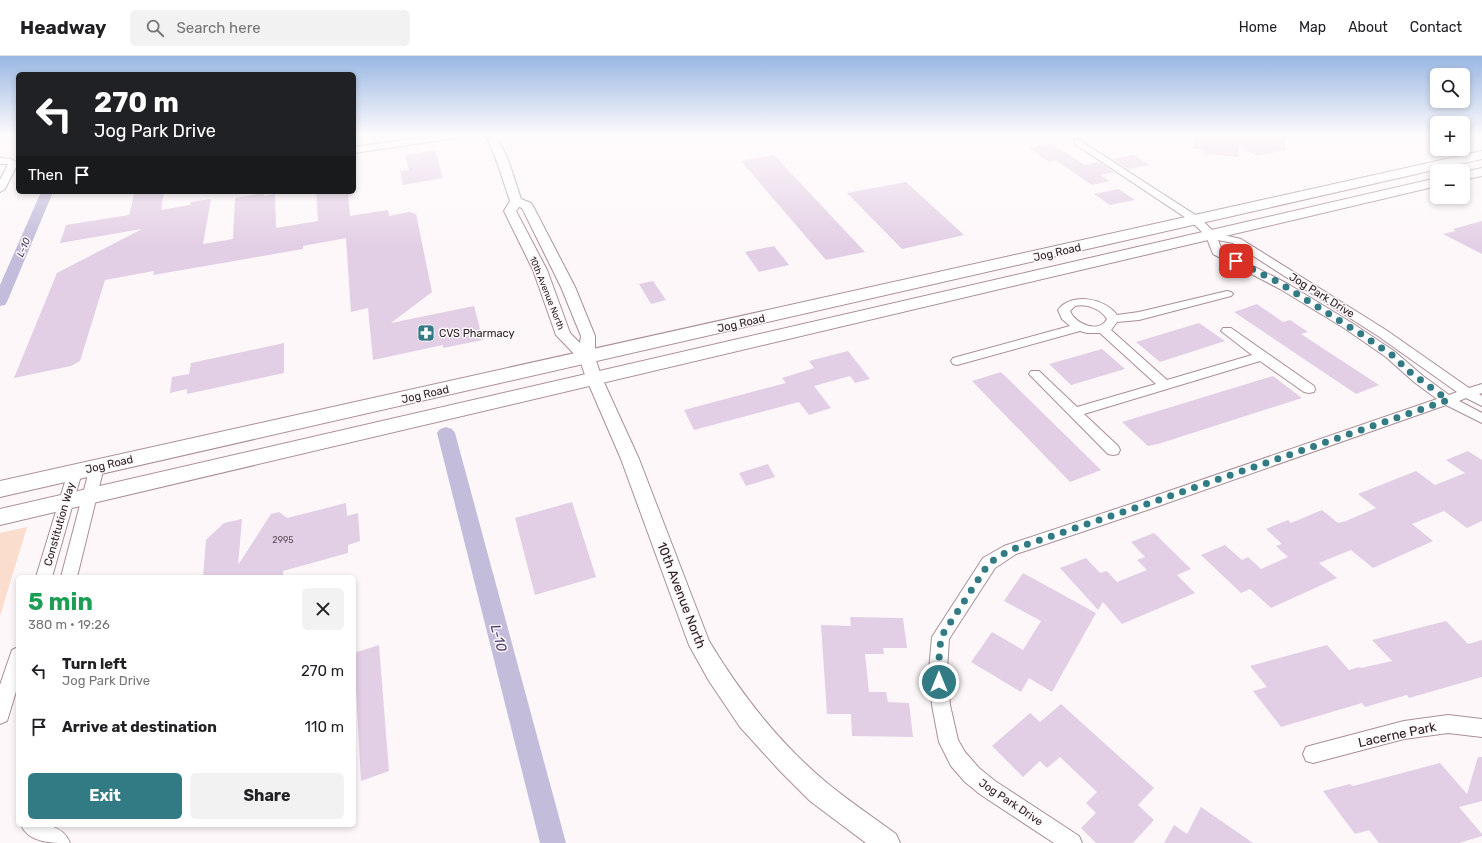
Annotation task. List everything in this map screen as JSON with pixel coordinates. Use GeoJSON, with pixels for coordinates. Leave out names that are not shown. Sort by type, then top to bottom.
{"type":"FeatureCollection","features":[{"type":"Feature","properties":{"kind":"main road","name":"Jog Road"},"geometry":{"type":"LineString","coordinates":[[0,489],[1412,172]]}},
{"type":"Feature","properties":{"kind":"main road"},"geometry":{"type":"LineString","coordinates":[[1470,175],[1482,172]]}},
{"type":"Feature","properties":{"kind":"main road","name":"Jog Road"},"geometry":{"type":"LineString","coordinates":[[0,517],[1430,184]]}},
{"type":"Feature","properties":{"kind":"street"},"geometry":{"type":"LineString","coordinates":[[0,189],[9,172]]}},
{"type":"Feature","properties":{"kind":"street","name":"10th Avenue North"},"geometry":{"type":"LineString","coordinates":[[506,172],[516,201],[527,206],[568,287],[588,336],[587,358],[594,378],[630,459],[700,645],[716,674],[748,719],[788,763],[819,792],[887,843]]}},
{"type":"Feature","properties":{"kind":"street","name":"Jog Park Drive"},"geometry":{"type":"LineString","coordinates":[[1123,172],[1196,220],[1211,235],[1216,252],[1278,282],[1392,355],[1411,373],[1448,400],[1468,412],[1482,418]]}},
{"type":"Feature","properties":{"kind":"street","name":"10th Avenue North"},"geometry":{"type":"LineString","coordinates":[[516,201],[510,211],[540,270],[564,335],[587,358]]}},
{"type":"Feature","properties":{"kind":"street","name":"Jog Park Drive"},"geometry":{"type":"LineString","coordinates":[[1211,235],[1237,241],[1477,394]]}},
{"type":"Feature","properties":{"kind":"street"},"geometry":{"type":"LineString","coordinates":[[1112,319],[1139,316],[1228,294]]}},
{"type":"Feature","properties":{"kind":"street"},"geometry":{"type":"LineString","coordinates":[[1085,302],[1106,310],[1112,319],[1112,323],[1103,329],[1096,330],[1080,327],[1067,319],[1064,315],[1064,310],[1071,304],[1085,302]]}},
{"type":"Feature","properties":{"kind":"street"},"geometry":{"type":"LineString","coordinates":[[957,361],[1080,327]]}},
{"type":"Feature","properties":{"kind":"street"},"geometry":{"type":"LineString","coordinates":[[1103,329],[1165,385]]}},
{"type":"Feature","properties":{"kind":"street"},"geometry":{"type":"LineString","coordinates":[[1228,331],[1309,389]]}},
{"type":"Feature","properties":{"kind":"street"},"geometry":{"type":"LineString","coordinates":[[1075,412],[1262,356]]}},
{"type":"Feature","properties":{"kind":"street"},"geometry":{"type":"LineString","coordinates":[[1035,374],[1113,450]]}},
{"type":"Feature","properties":{"kind":"street","name":"Jog Park Drive"},"geometry":{"type":"LineString","coordinates":[[1072,843],[988,788],[972,775],[958,759],[949,742],[944,724],[938,670],[941,637],[989,563],[1010,550],[1448,400],[1477,394]]}},
{"type":"Feature","properties":{"kind":"street","name":"Constitution Way"},"geometry":{"type":"LineString","coordinates":[[69,575],[97,467]]}},
{"type":"Feature","properties":{"kind":"street","name":"Constitution Way"},"geometry":{"type":"LineString","coordinates":[[45,575],[75,472]]}},
{"type":"Feature","properties":{"kind":"street"},"geometry":{"type":"LineString","coordinates":[[0,716],[16,662]]}},
{"type":"Feature","properties":{"kind":"street","name":"Lacerne Park"},"geometry":{"type":"LineString","coordinates":[[1313,754],[1404,730],[1448,724],[1482,728]]}},
{"type":"Feature","properties":{"kind":"street"},"geometry":{"type":"LineString","coordinates":[[34,827],[60,843]]}},
{"type":"Feature","properties":{"kind":"shaded area"},"geometry":{"type":"Polygon","coordinates":[[[27,527],[0,616],[0,533],[27,527]]]}},
{"type":"Feature","properties":{"kind":"building"},"geometry":{"type":"Polygon","coordinates":[[[400,172],[441,172],[443,178],[403,185],[400,172]]]}},
{"type":"Feature","properties":{"kind":"building"},"geometry":{"type":"Polygon","coordinates":[[[750,172],[790,172],[865,252],[826,260],[750,172]]]}},
{"type":"Feature","properties":{"kind":"building"},"geometry":{"type":"Polygon","coordinates":[[[1072,172],[1114,172],[1100,175],[1110,181],[1092,185],[1072,172]]]}},
{"type":"Feature","properties":{"kind":"building"},"geometry":{"type":"Polygon","coordinates":[[[906,182],[964,235],[902,249],[847,193],[906,182]]]}},
{"type":"Feature","properties":{"kind":"building"},"geometry":{"type":"Polygon","coordinates":[[[1119,189],[1135,200],[1110,205],[1094,194],[1119,189]]]}},
{"type":"Feature","properties":{"kind":"building"},"geometry":{"type":"Polygon","coordinates":[[[134,194],[164,194],[161,210],[190,205],[191,202],[211,199],[203,244],[233,239],[235,198],[258,194],[264,194],[264,196],[275,194],[276,228],[318,221],[316,194],[348,194],[350,216],[388,210],[389,216],[409,212],[416,214],[432,292],[391,323],[474,306],[483,340],[443,348],[443,345],[373,360],[368,308],[351,312],[346,238],[303,246],[303,249],[153,275],[154,271],[105,280],[80,361],[71,366],[14,378],[57,273],[142,229],[60,243],[66,225],[129,215],[134,194]]]}},
{"type":"Feature","properties":{"kind":"building"},"geometry":{"type":"Polygon","coordinates":[[[1482,221],[1482,254],[1443,234],[1456,231],[1453,229],[1482,221]]]}},
{"type":"Feature","properties":{"kind":"building"},"geometry":{"type":"Polygon","coordinates":[[[774,246],[789,265],[759,272],[745,252],[774,246]]]}},
{"type":"Feature","properties":{"kind":"building"},"geometry":{"type":"Polygon","coordinates":[[[653,281],[666,300],[651,304],[639,284],[653,281]]]}},
{"type":"Feature","properties":{"kind":"building"},"geometry":{"type":"Polygon","coordinates":[[[1257,304],[1283,322],[1290,320],[1308,332],[1301,334],[1379,385],[1356,394],[1234,312],[1257,304]]]}},
{"type":"Feature","properties":{"kind":"building"},"geometry":{"type":"Polygon","coordinates":[[[1199,323],[1225,341],[1160,362],[1136,342],[1199,323]]]}},
{"type":"Feature","properties":{"kind":"building"},"geometry":{"type":"Polygon","coordinates":[[[284,343],[284,373],[187,394],[187,389],[170,393],[172,377],[189,374],[191,363],[284,343]]]}},
{"type":"Feature","properties":{"kind":"building"},"geometry":{"type":"Polygon","coordinates":[[[1102,349],[1125,369],[1071,385],[1049,364],[1102,349]]]}},
{"type":"Feature","properties":{"kind":"building"},"geometry":{"type":"Polygon","coordinates":[[[848,351],[870,379],[855,383],[850,376],[814,386],[831,408],[809,415],[799,402],[694,430],[684,410],[786,383],[782,378],[814,368],[809,361],[848,351]]]}},
{"type":"Feature","properties":{"kind":"building"},"geometry":{"type":"Polygon","coordinates":[[[1001,372],[1101,470],[1070,482],[972,381],[1001,372]]]}},
{"type":"Feature","properties":{"kind":"building"},"geometry":{"type":"Polygon","coordinates":[[[1273,376],[1302,398],[1148,446],[1122,422],[1273,376]]]}},
{"type":"Feature","properties":{"kind":"building"},"geometry":{"type":"Polygon","coordinates":[[[1468,451],[1482,460],[1482,521],[1467,528],[1444,511],[1412,524],[1433,541],[1373,568],[1351,550],[1319,563],[1337,578],[1271,608],[1250,589],[1241,593],[1201,555],[1225,545],[1242,560],[1248,557],[1261,569],[1288,557],[1276,546],[1282,544],[1266,529],[1288,520],[1291,523],[1322,510],[1338,523],[1346,521],[1376,508],[1358,494],[1416,471],[1435,485],[1465,473],[1446,460],[1468,451]]]}},
{"type":"Feature","properties":{"kind":"building"},"geometry":{"type":"Polygon","coordinates":[[[768,464],[775,477],[746,486],[739,473],[768,464]]]}},
{"type":"Feature","properties":{"kind":"building"},"geometry":{"type":"Polygon","coordinates":[[[572,502],[596,577],[535,595],[515,518],[572,502]]]}},
{"type":"Feature","properties":{"kind":"building"},"geometry":{"type":"Polygon","coordinates":[[[346,503],[347,516],[358,513],[360,541],[348,545],[348,553],[283,571],[283,575],[203,575],[206,540],[224,523],[242,519],[238,565],[271,514],[279,512],[287,518],[346,503]]]}},
{"type":"Feature","properties":{"kind":"building"},"geometry":{"type":"Polygon","coordinates":[[[1154,533],[1191,569],[1177,575],[1195,593],[1122,624],[1103,602],[1098,610],[1060,568],[1086,558],[1100,573],[1107,571],[1117,582],[1147,570],[1137,560],[1145,557],[1131,542],[1154,533]]]}},
{"type":"Feature","properties":{"kind":"building"},"geometry":{"type":"Polygon","coordinates":[[[1023,573],[1096,613],[1052,692],[1029,678],[1021,692],[971,662],[992,632],[1023,650],[1041,621],[1004,601],[1023,573]]]}},
{"type":"Feature","properties":{"kind":"building"},"geometry":{"type":"Polygon","coordinates":[[[850,617],[903,618],[907,648],[883,648],[884,654],[865,654],[869,692],[886,692],[888,702],[909,703],[913,737],[852,736],[851,714],[827,714],[821,625],[851,626],[850,617]]]}},
{"type":"Feature","properties":{"kind":"building"},"geometry":{"type":"Polygon","coordinates":[[[1446,621],[1468,644],[1482,640],[1482,677],[1409,698],[1407,695],[1365,707],[1362,703],[1281,727],[1253,691],[1267,687],[1250,666],[1327,645],[1349,670],[1392,661],[1372,640],[1446,621]]]}},
{"type":"Feature","properties":{"kind":"building"},"geometry":{"type":"Polygon","coordinates":[[[379,645],[389,771],[361,781],[356,690],[356,652],[379,645]]]}},
{"type":"Feature","properties":{"kind":"building"},"geometry":{"type":"Polygon","coordinates":[[[1061,704],[1154,788],[1138,805],[1154,820],[1133,843],[1096,843],[1081,828],[1096,813],[1086,803],[1097,792],[1060,757],[1047,768],[1040,761],[1023,777],[992,746],[1030,713],[1040,722],[1061,704]]]}},
{"type":"Feature","properties":{"kind":"building"},"geometry":{"type":"Polygon","coordinates":[[[1478,757],[1482,757],[1482,801],[1459,807],[1482,834],[1482,836],[1459,843],[1379,843],[1369,830],[1355,834],[1323,791],[1350,784],[1353,786],[1440,763],[1467,794],[1478,757]]]}},
{"type":"Feature","properties":{"kind":"building"},"geometry":{"type":"Polygon","coordinates":[[[1201,807],[1253,843],[1164,843],[1174,825],[1187,834],[1201,807]]]}},
{"type":"Feature","properties":{"kind":"waterway","name":"L-10"},"geometry":{"type":"LineString","coordinates":[[0,302],[46,194]]}},
{"type":"Feature","properties":{"kind":"waterway","name":"L-10"},"geometry":{"type":"LineString","coordinates":[[446,433],[553,843]]}},
{"type":"Feature","properties":{"kind":"place","name":"CVS Pharmacy"},"geometry":{"type":"Point","coordinates":[426,333]}},
{"type":"Feature","properties":{"kind":"route"},"geometry":{"type":"LineString","coordinates":[[939,682],[938,670],[941,637],[982,572],[989,563],[999,556],[1010,550],[1448,400],[1411,373],[1392,355],[1361,334],[1278,282],[1236,261]]}}]}
